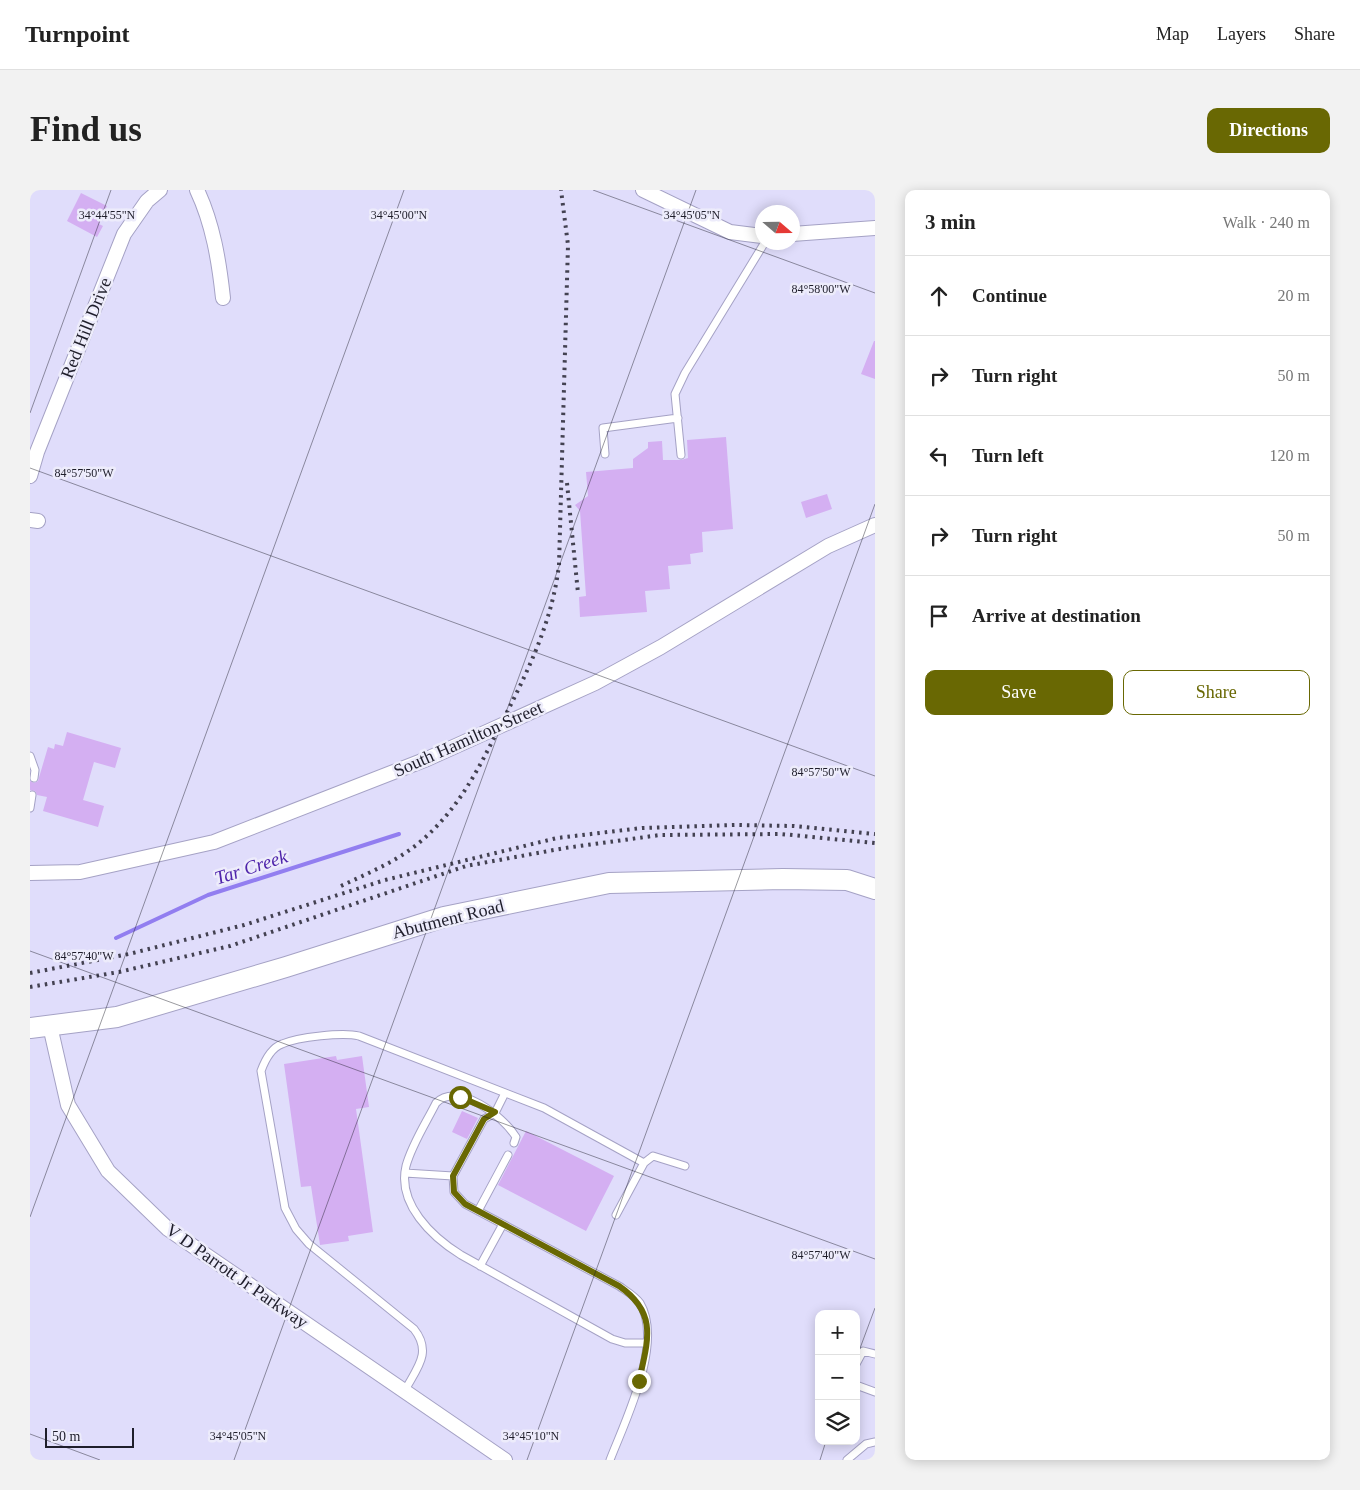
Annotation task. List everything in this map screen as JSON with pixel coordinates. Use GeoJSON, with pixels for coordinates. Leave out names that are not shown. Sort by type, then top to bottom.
{"type":"FeatureCollection","features":[{"type":"Feature","properties":{"kind":"main road","name":"Abutment Road"},"geometry":{"type":"LineString","coordinates":[[30,1028],[117,1017],[286,967],[444,917],[609,883],[847,880],[875,889]]}},
{"type":"Feature","properties":{"kind":"street","name":"Red Hill Drive"},"geometry":{"type":"LineString","coordinates":[[30,476],[37,452],[124,234],[147,202],[160,190]]}},
{"type":"Feature","properties":{"kind":"street"},"geometry":{"type":"LineString","coordinates":[[197,190],[205,206],[218,259],[222,298]]}},
{"type":"Feature","properties":{"kind":"street"},"geometry":{"type":"LineString","coordinates":[[643,190],[730,232],[755,235]]}},
{"type":"Feature","properties":{"kind":"street"},"geometry":{"type":"LineString","coordinates":[[800,233],[875,228]]}},
{"type":"Feature","properties":{"kind":"street","name":"South Hamilton Street"},"geometry":{"type":"LineString","coordinates":[[30,873],[80,872],[214,842],[426,759],[595,683],[661,647],[828,546],[875,525]]}},
{"type":"Feature","properties":{"kind":"street","name":"V D Parrott Jr Parkway"},"geometry":{"type":"LineString","coordinates":[[50,1026],[68,1106],[108,1171],[168,1229],[404,1393],[505,1460]]}},
{"type":"Feature","properties":{"kind":"lane"},"geometry":{"type":"LineString","coordinates":[[681,455],[675,394],[685,373],[760,250]]}},
{"type":"Feature","properties":{"kind":"lane"},"geometry":{"type":"LineString","coordinates":[[605,454],[603,428],[678,418]]}},
{"type":"Feature","properties":{"kind":"lane"},"geometry":{"type":"LineString","coordinates":[[30,756],[35,770],[34,778]]}},
{"type":"Feature","properties":{"kind":"lane"},"geometry":{"type":"LineString","coordinates":[[30,808],[32,795]]}},
{"type":"Feature","properties":{"kind":"lane"},"geometry":{"type":"LineString","coordinates":[[404,1393],[422,1357],[422,1340],[414,1329],[309,1244],[296,1229],[285,1208],[261,1070],[271,1052],[282,1044],[345,1033],[383,1044],[544,1108],[644,1163]]}},
{"type":"Feature","properties":{"kind":"lane"},"geometry":{"type":"LineString","coordinates":[[505,1092],[495,1112],[484,1119],[453,1176],[454,1192],[465,1204],[632,1295],[639,1302],[644,1313],[647,1328],[646,1343],[639,1381],[610,1460]]}},
{"type":"Feature","properties":{"kind":"lane"},"geometry":{"type":"LineString","coordinates":[[514,1143],[516,1137],[495,1112],[460,1097],[450,1095],[436,1103],[409,1159],[405,1173],[405,1191],[424,1224],[442,1243],[612,1339],[625,1343],[646,1343]]}},
{"type":"Feature","properties":{"kind":"lane"},"geometry":{"type":"LineString","coordinates":[[478,1211],[508,1156]]}},
{"type":"Feature","properties":{"kind":"lane"},"geometry":{"type":"LineString","coordinates":[[616,1215],[644,1163],[654,1156],[685,1166]]}},
{"type":"Feature","properties":{"kind":"lane"},"geometry":{"type":"LineString","coordinates":[[405,1173],[453,1176]]}},
{"type":"Feature","properties":{"kind":"lane"},"geometry":{"type":"LineString","coordinates":[[480,1266],[503,1224]]}},
{"type":"Feature","properties":{"kind":"lane"},"geometry":{"type":"LineString","coordinates":[[860,1357],[863,1351],[875,1353]]}},
{"type":"Feature","properties":{"kind":"lane"},"geometry":{"type":"LineString","coordinates":[[860,1386],[875,1392]]}},
{"type":"Feature","properties":{"kind":"lane"},"geometry":{"type":"LineString","coordinates":[[847,1460],[866,1444],[875,1442]]}},
{"type":"Feature","properties":{"kind":"building"},"geometry":{"type":"Polygon","coordinates":[[[81,193],[107,206],[99,224],[103,226],[97,237],[67,221],[81,193]]]}},
{"type":"Feature","properties":{"kind":"building"},"geometry":{"type":"Polygon","coordinates":[[[875,341],[875,379],[861,374],[875,341]]]}},
{"type":"Feature","properties":{"kind":"building"},"geometry":{"type":"Polygon","coordinates":[[[726,437],[733,529],[702,532],[703,552],[690,554],[691,564],[668,566],[670,589],[645,591],[647,612],[580,617],[579,597],[586,596],[580,511],[575,505],[588,496],[586,472],[633,468],[633,459],[648,448],[648,442],[662,441],[663,460],[681,460],[688,458],[687,440],[726,437]]]}},
{"type":"Feature","properties":{"kind":"building"},"geometry":{"type":"Polygon","coordinates":[[[827,494],[832,509],[806,518],[801,502],[827,494]]]}},
{"type":"Feature","properties":{"kind":"building"},"geometry":{"type":"Polygon","coordinates":[[[67,732],[121,748],[115,768],[94,762],[83,800],[104,806],[98,827],[43,811],[47,797],[37,795],[35,791],[30,790],[30,781],[34,783],[38,781],[48,747],[54,749],[55,744],[63,746],[67,732]]]}},
{"type":"Feature","properties":{"kind":"building"},"geometry":{"type":"Polygon","coordinates":[[[336,1056],[337,1060],[362,1056],[369,1107],[356,1109],[373,1232],[348,1236],[349,1241],[320,1245],[311,1186],[301,1187],[284,1064],[336,1056]]]}},
{"type":"Feature","properties":{"kind":"building"},"geometry":{"type":"Polygon","coordinates":[[[462,1111],[478,1118],[467,1139],[452,1132],[462,1111]]]}},
{"type":"Feature","properties":{"kind":"building"},"geometry":{"type":"Polygon","coordinates":[[[526,1131],[614,1176],[586,1231],[498,1185],[526,1131]]]}},
{"type":"Feature","properties":{"kind":"waterway","name":"Tar Creek"},"geometry":{"type":"LineString","coordinates":[[116,938],[208,895],[399,834]]}},
{"type":"Feature","properties":{"kind":"railway"},"geometry":{"type":"LineString","coordinates":[[341,886],[382,867],[411,849],[434,829],[457,802],[485,756],[520,686],[537,647],[551,607],[559,565],[568,245],[561,190]]}},
{"type":"Feature","properties":{"kind":"railway"},"geometry":{"type":"LineString","coordinates":[[567,483],[578,593]]}},
{"type":"Feature","properties":{"kind":"railway"},"geometry":{"type":"LineString","coordinates":[[30,973],[129,954],[244,925],[385,880],[557,838],[642,828],[735,825],[794,826],[875,834]]}},
{"type":"Feature","properties":{"kind":"railway"},"geometry":{"type":"LineString","coordinates":[[30,987],[119,972],[230,946],[466,866],[565,848],[660,835],[781,834],[875,843]]}},
{"type":"Feature","properties":{"kind":"route"},"geometry":{"type":"LineString","coordinates":[[460,1097],[495,1112],[484,1119],[453,1176],[454,1192],[465,1204],[619,1286],[639,1302],[644,1313],[647,1328],[646,1350],[639,1381]]}}]}
